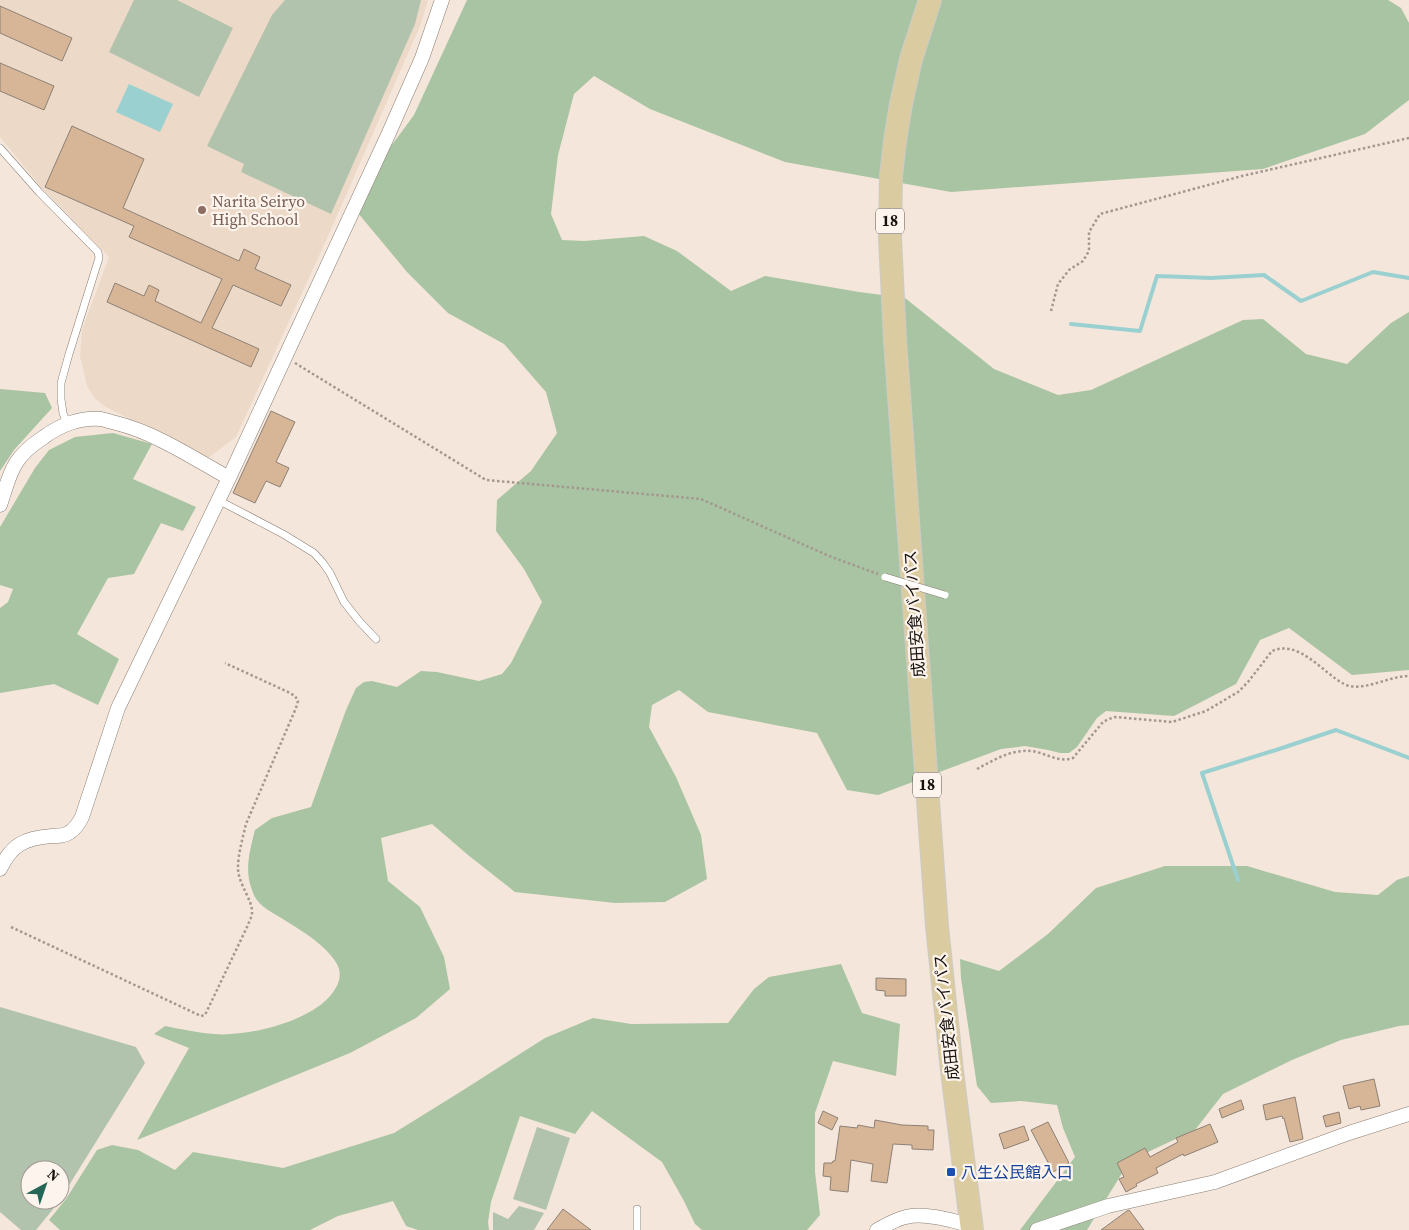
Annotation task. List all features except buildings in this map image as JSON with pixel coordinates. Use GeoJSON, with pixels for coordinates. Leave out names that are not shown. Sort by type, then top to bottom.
{"type":"FeatureCollection","features":[{"type":"Feature","properties":{"kind":"main road","name":"成田安食バイパス"},"geometry":{"type":"LineString","coordinates":[[930,0],[911,59],[901,104],[894,150],[890,239],[895,339],[941,972],[952,1071],[974,1229]]}},
{"type":"Feature","properties":{"kind":"street"},"geometry":{"type":"LineString","coordinates":[[0,869],[11,851],[24,841],[36,837],[62,836],[70,833],[82,817],[118,708],[229,478],[395,118],[422,58],[442,0]]}},
{"type":"Feature","properties":{"kind":"street"},"geometry":{"type":"LineString","coordinates":[[0,505],[17,462],[30,446],[52,431],[83,419],[101,419],[129,426],[161,440],[229,478]]}},
{"type":"Feature","properties":{"kind":"street"},"geometry":{"type":"LineString","coordinates":[[1037,1230],[1108,1206],[1215,1182],[1349,1133],[1409,1114]]}},
{"type":"Feature","properties":{"kind":"street"},"geometry":{"type":"LineString","coordinates":[[877,1230],[896,1220],[920,1215],[936,1217],[974,1229]]}},
{"type":"Feature","properties":{"kind":"lane"},"geometry":{"type":"LineString","coordinates":[[0,148],[39,192],[98,252],[99,258],[68,354],[61,382],[63,413],[67,424]]}},
{"type":"Feature","properties":{"kind":"lane"},"geometry":{"type":"LineString","coordinates":[[218,500],[301,544],[314,554],[330,573],[344,602],[376,639]]}},
{"type":"Feature","properties":{"kind":"lane"},"geometry":{"type":"LineString","coordinates":[[885,577],[946,595]]}},
{"type":"Feature","properties":{"kind":"lane"},"geometry":{"type":"LineString","coordinates":[[637,1209],[637,1230]]}},
{"type":"Feature","properties":{"kind":"path"},"geometry":{"type":"LineString","coordinates":[[1051,311],[1058,284],[1069,270],[1083,262],[1089,251],[1089,232],[1100,214],[1242,176],[1409,138]]}},
{"type":"Feature","properties":{"kind":"path"},"geometry":{"type":"LineString","coordinates":[[285,357],[486,480],[701,499],[829,556],[885,577]]}},
{"type":"Feature","properties":{"kind":"path"},"geometry":{"type":"LineString","coordinates":[[977,769],[1003,755],[1013,752],[1032,751],[1068,760],[1073,758],[1103,722],[1115,717],[1172,722],[1206,711],[1238,692],[1272,651],[1277,648],[1288,649],[1309,658],[1334,678],[1350,686],[1366,685],[1394,677],[1409,676]]}},
{"type":"Feature","properties":{"kind":"path"},"geometry":{"type":"LineString","coordinates":[[11,927],[201,1016],[205,1015],[252,913],[251,904],[240,883],[238,868],[246,824],[298,701],[288,692],[225,663]]}},
{"type":"Feature","properties":{"kind":"shaded area","name":"Narita Seiryo High School"},"geometry":{"type":"Polygon","coordinates":[[[0,0],[428,0],[420,26],[329,234],[236,437],[208,458],[104,406],[94,397],[87,386],[80,356],[82,330],[109,257],[41,187],[0,137],[0,0]]]}},
{"type":"Feature","properties":{"kind":"green space"},"geometry":{"type":"Polygon","coordinates":[[[134,0],[177,0],[233,28],[199,97],[109,52],[134,0]]]}},
{"type":"Feature","properties":{"kind":"green space"},"geometry":{"type":"Polygon","coordinates":[[[285,0],[421,0],[415,24],[331,214],[241,172],[244,164],[207,146],[272,15],[285,0]]]}},
{"type":"Feature","properties":{"kind":"green space"},"geometry":{"type":"Polygon","coordinates":[[[467,0],[1388,0],[1401,8],[1409,23],[1409,100],[1365,134],[1263,169],[951,192],[785,162],[650,109],[594,76],[574,94],[558,155],[551,214],[562,240],[584,241],[644,236],[677,251],[731,291],[765,276],[905,298],[994,369],[1058,395],[1091,390],[1243,320],[1263,319],[1306,354],[1347,364],[1391,323],[1409,312],[1409,670],[1352,675],[1289,628],[1260,640],[1236,684],[1174,716],[1106,711],[1097,718],[1077,747],[1069,753],[1025,746],[1001,749],[878,795],[847,790],[817,733],[708,712],[679,690],[652,705],[649,727],[676,777],[701,835],[707,879],[665,902],[615,903],[515,892],[432,824],[381,838],[388,881],[420,907],[444,957],[450,989],[416,1018],[350,1053],[137,1140],[189,1048],[154,1034],[165,1026],[202,1033],[228,1034],[277,1026],[308,1013],[321,1005],[338,984],[340,977],[339,968],[326,950],[302,931],[261,905],[256,899],[248,875],[248,868],[255,830],[272,818],[311,807],[346,710],[356,688],[364,682],[372,681],[397,687],[421,671],[437,672],[479,681],[502,674],[511,663],[542,602],[524,569],[496,531],[497,500],[531,471],[557,433],[546,392],[504,344],[448,313],[407,272],[358,213],[372,172],[414,115],[467,0]]]}},
{"type":"Feature","properties":{"kind":"green space"},"geometry":{"type":"Polygon","coordinates":[[[0,389],[45,393],[52,408],[14,450],[0,471],[0,389]]]}},
{"type":"Feature","properties":{"kind":"green space"},"geometry":{"type":"Polygon","coordinates":[[[113,433],[152,444],[133,479],[196,507],[183,531],[161,523],[134,574],[108,578],[77,634],[119,659],[98,705],[54,684],[0,693],[0,608],[8,602],[13,589],[0,585],[0,527],[35,468],[49,450],[75,437],[113,433]]]}},
{"type":"Feature","properties":{"kind":"green space"},"geometry":{"type":"Polygon","coordinates":[[[1165,866],[1247,866],[1335,892],[1378,895],[1397,880],[1409,876],[1409,1025],[1341,1040],[1292,1060],[1223,1094],[1195,1130],[1150,1151],[1124,1170],[1087,1230],[1020,1230],[1075,1157],[1063,1128],[1057,1105],[1021,1101],[991,1103],[977,1086],[961,978],[960,959],[999,971],[1048,934],[1096,888],[1165,866]]]}},
{"type":"Feature","properties":{"kind":"green space"},"geometry":{"type":"Polygon","coordinates":[[[841,964],[862,1013],[900,1024],[896,1076],[833,1061],[815,1113],[815,1172],[820,1215],[807,1230],[702,1230],[695,1224],[662,1162],[592,1111],[575,1134],[520,1116],[491,1202],[488,1222],[489,1230],[418,1230],[406,1226],[393,1201],[338,1216],[310,1230],[60,1230],[49,1220],[57,1210],[70,1210],[70,1193],[97,1150],[112,1145],[138,1150],[175,1170],[193,1152],[283,1168],[394,1133],[545,1038],[593,1018],[631,1024],[728,1023],[754,989],[769,977],[841,964]]]}},
{"type":"Feature","properties":{"kind":"green space"},"geometry":{"type":"Polygon","coordinates":[[[0,1007],[136,1047],[145,1063],[70,1184],[70,1160],[20,1160],[20,1210],[52,1210],[36,1230],[21,1230],[0,1212],[0,1007]]]}},
{"type":"Feature","properties":{"kind":"green space"},"geometry":{"type":"Polygon","coordinates":[[[537,1127],[570,1138],[546,1210],[513,1199],[537,1127]]]}},
{"type":"Feature","properties":{"kind":"green space"},"geometry":{"type":"Polygon","coordinates":[[[519,1206],[544,1213],[534,1230],[493,1230],[493,1212],[508,1219],[519,1206]]]}},
{"type":"Feature","properties":{"kind":"water"},"geometry":{"type":"Polygon","coordinates":[[[129,84],[173,104],[160,132],[116,112],[129,84]]]}},
{"type":"Feature","properties":{"kind":"waterway"},"geometry":{"type":"LineString","coordinates":[[1071,324],[1140,331],[1157,276],[1211,278],[1264,275],[1301,301],[1373,272],[1409,278]]}},
{"type":"Feature","properties":{"kind":"waterway"},"geometry":{"type":"LineString","coordinates":[[1238,880],[1202,773],[1336,730],[1409,758]]}},
{"type":"Feature","properties":{"kind":"place","name":"Narita Seiryo High School"},"geometry":{"type":"Point","coordinates":[202,210]}},
{"type":"Feature","properties":{"kind":"place","name":"八生公民館入口"},"geometry":{"type":"Point","coordinates":[951,1172]}}]}
